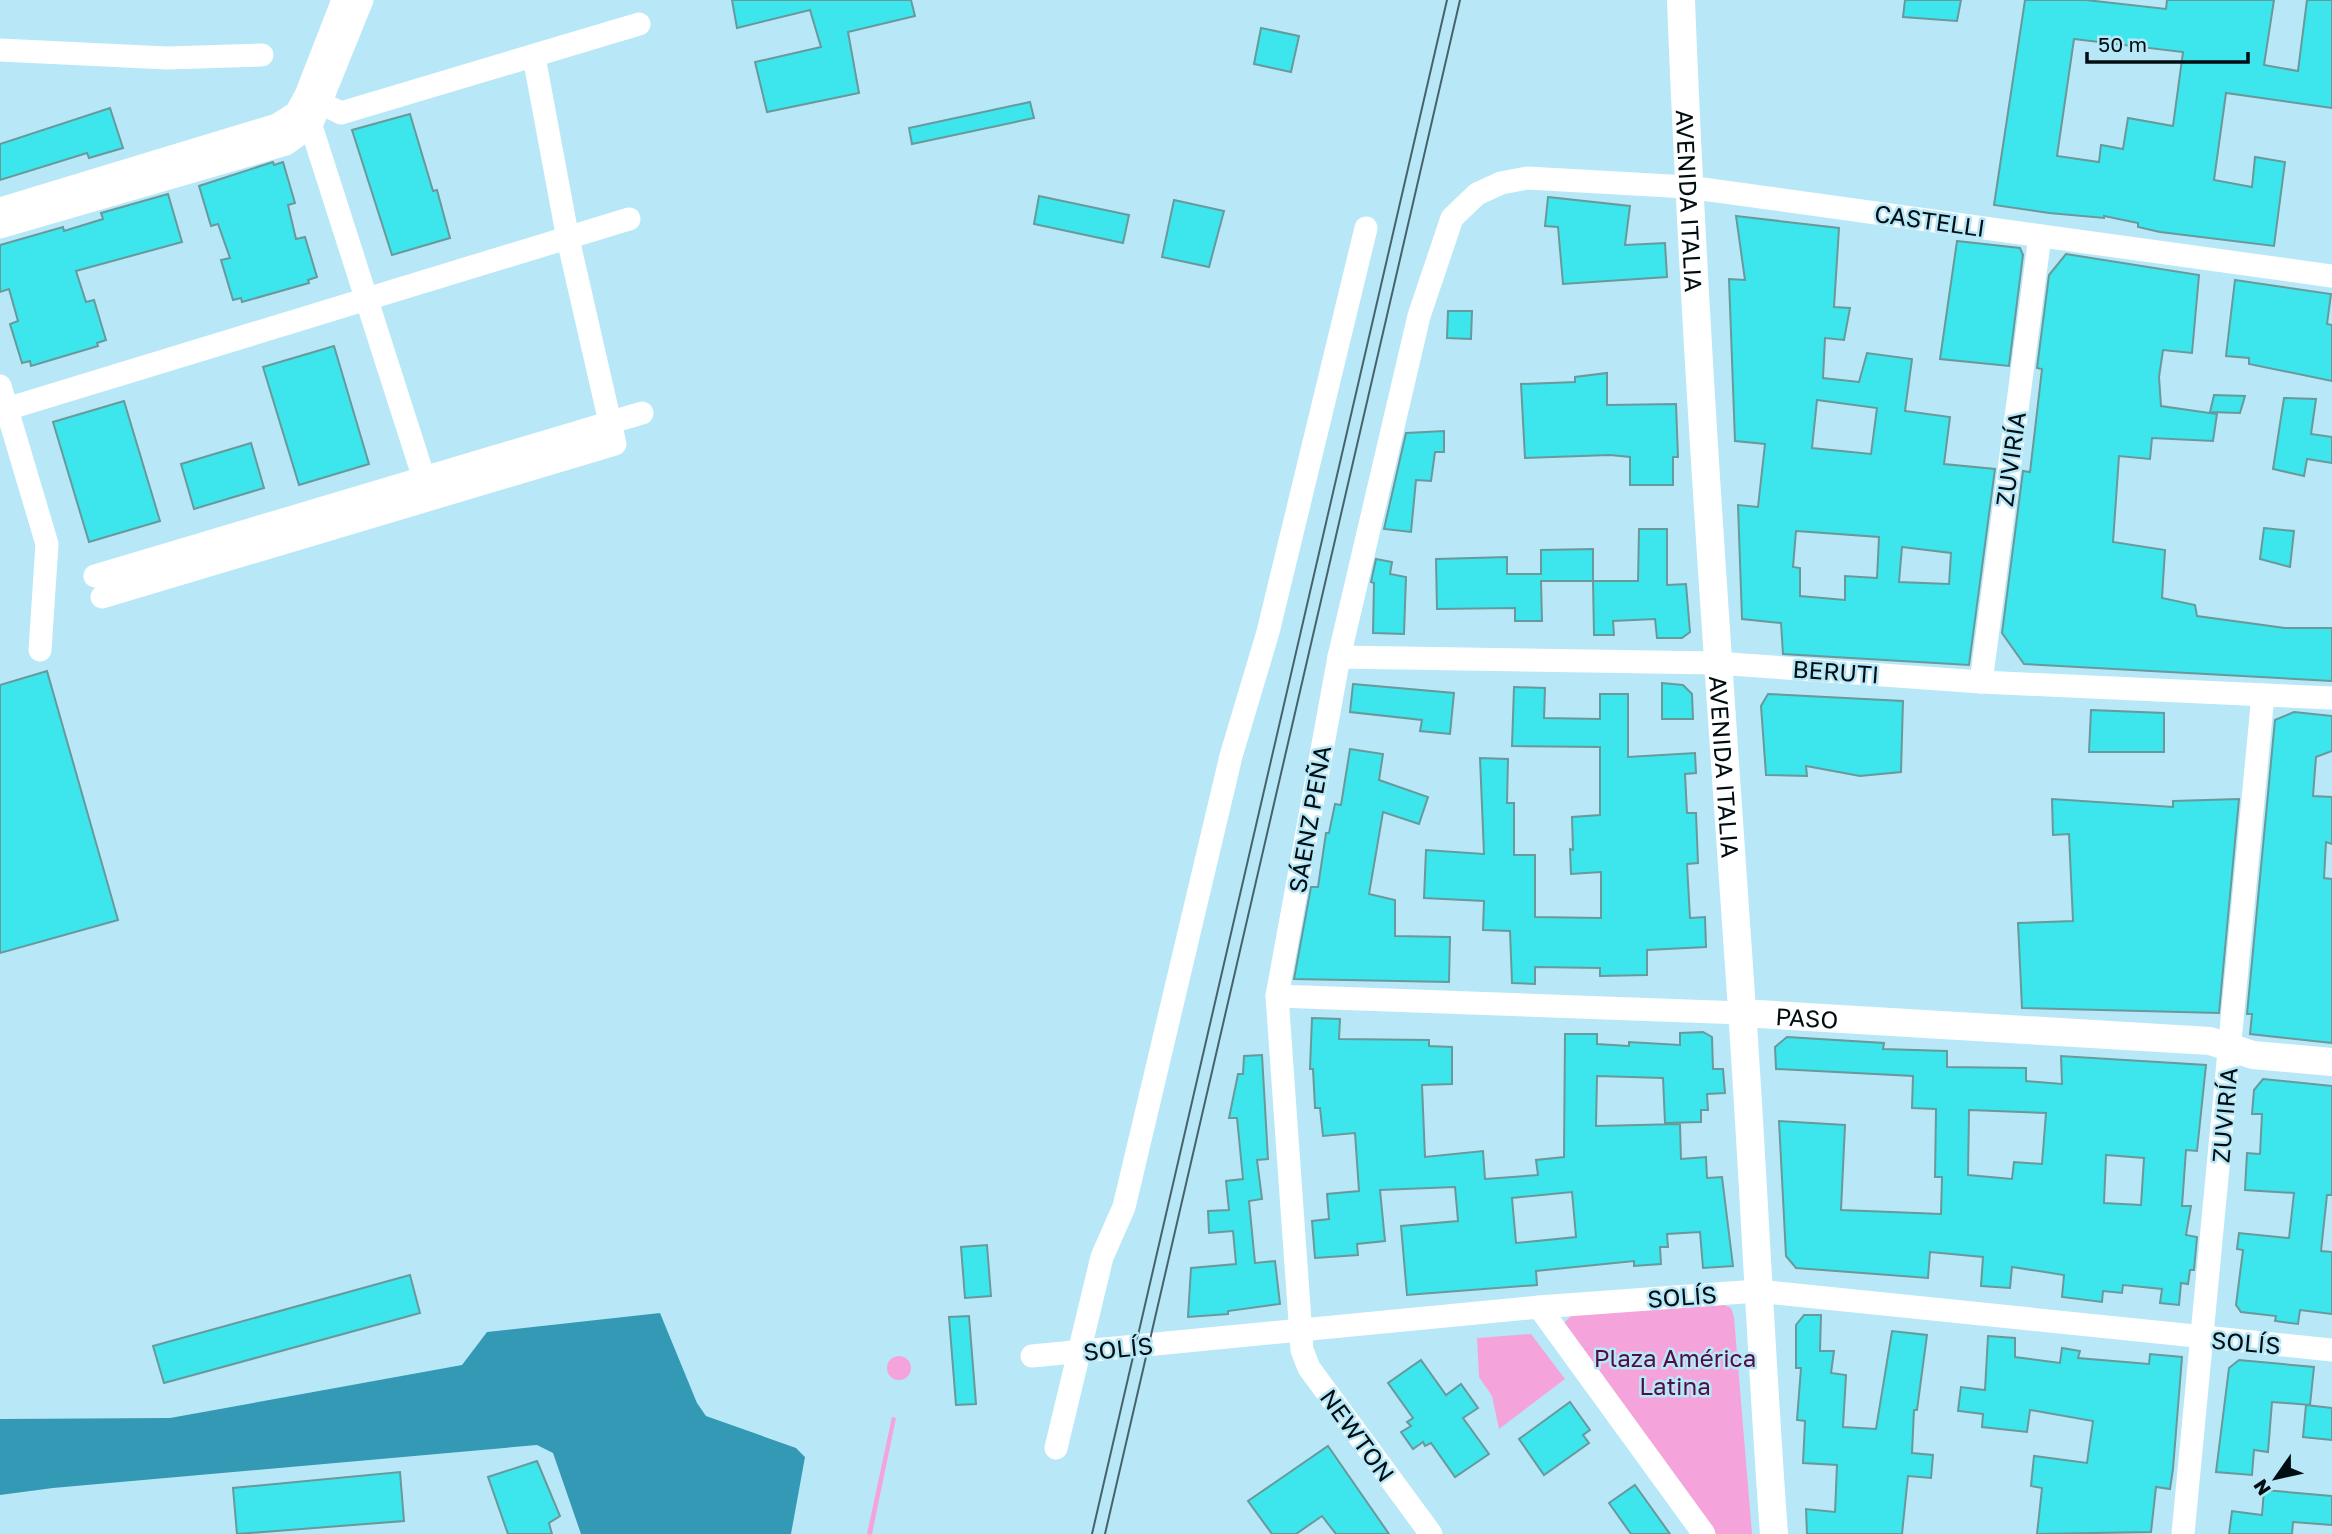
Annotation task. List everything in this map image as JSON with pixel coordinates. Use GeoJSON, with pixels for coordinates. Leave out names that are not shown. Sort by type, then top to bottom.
{"type":"FeatureCollection","features":[{"type":"Feature","properties":{"kind":"street"},"geometry":{"type":"LineString","coordinates":[[343,0],[309,110],[427,488]]}},
{"type":"Feature","properties":{"kind":"street"},"geometry":{"type":"LineString","coordinates":[[0,227],[286,144],[309,110],[362,0]]}},
{"type":"Feature","properties":{"kind":"street","name":"AVENIDA ITALIA"},"geometry":{"type":"LineString","coordinates":[[1681,0],[1688,187],[1716,663],[1742,1013],[1774,1534]]}},
{"type":"Feature","properties":{"kind":"street"},"geometry":{"type":"LineString","coordinates":[[0,209],[277,125],[309,110],[341,113],[639,24]]}},
{"type":"Feature","properties":{"kind":"street"},"geometry":{"type":"LineString","coordinates":[[0,50],[167,58],[262,55]]}},
{"type":"Feature","properties":{"kind":"street"},"geometry":{"type":"LineString","coordinates":[[534,57],[568,239],[610,422]]}},
{"type":"Feature","properties":{"kind":"street","name":"CASTELLI"},"geometry":{"type":"LineString","coordinates":[[1419,316],[1452,218],[1477,194],[1502,183],[1527,178],[1688,187],[2332,276]]}},
{"type":"Feature","properties":{"kind":"street"},"geometry":{"type":"LineString","coordinates":[[4,410],[629,219]]}},
{"type":"Feature","properties":{"kind":"street"},"geometry":{"type":"LineString","coordinates":[[1056,1448],[1102,1256],[1124,1207],[1231,756],[1268,632],[1366,228]]}},
{"type":"Feature","properties":{"kind":"street","name":"ZUVIRÍA"},"geometry":{"type":"LineString","coordinates":[[1981,682],[2040,236]]}},
{"type":"Feature","properties":{"kind":"street","name":"SÁENZ PEÑA"},"geometry":{"type":"LineString","coordinates":[[1300,1329],[1277,996],[1339,657],[1419,316]]}},
{"type":"Feature","properties":{"kind":"street"},"geometry":{"type":"LineString","coordinates":[[0,386],[4,410],[47,544],[40,650]]}},
{"type":"Feature","properties":{"kind":"street"},"geometry":{"type":"LineString","coordinates":[[98,587],[427,488],[642,413]]}},
{"type":"Feature","properties":{"kind":"street","name":"BERUTI"},"geometry":{"type":"LineString","coordinates":[[1339,657],[1716,663],[1981,682],[2332,698]]}},
{"type":"Feature","properties":{"kind":"street","name":"ZUVIRÍA"},"geometry":{"type":"LineString","coordinates":[[2182,1534],[2263,695]]}},
{"type":"Feature","properties":{"kind":"street","name":"PASO"},"geometry":{"type":"LineString","coordinates":[[1277,996],[1742,1013],[2210,1041],[2253,1055],[2332,1062]]}},
{"type":"Feature","properties":{"kind":"street","name":"SOLÍS"},"geometry":{"type":"LineString","coordinates":[[1032,1356],[1539,1307],[1757,1291],[2332,1350]]}},
{"type":"Feature","properties":{"kind":"street"},"geometry":{"type":"LineString","coordinates":[[1539,1307],[1704,1534]]}},
{"type":"Feature","properties":{"kind":"street","name":"NEWTON"},"geometry":{"type":"LineString","coordinates":[[1300,1329],[1302,1350],[1309,1368],[1431,1534]]}},
{"type":"Feature","properties":{"kind":"green space","name":"Plaza América Latina"},"geometry":{"type":"Polygon","coordinates":[[[1724,1305],[1731,1308],[1734,1317],[1752,1534],[1716,1534],[1563,1324],[1574,1313],[1724,1305]]]}},
{"type":"Feature","properties":{"kind":"green space"},"geometry":{"type":"Polygon","coordinates":[[[1531,1334],[1565,1379],[1499,1429],[1492,1396],[1479,1377],[1477,1338],[1531,1334]]]}},
{"type":"Feature","properties":{"kind":"green space"},"geometry":{"type":"Polygon","coordinates":[[[899,1356],[907,1360],[911,1368],[907,1376],[899,1380],[891,1376],[887,1368],[891,1360],[899,1356]]]}},
{"type":"Feature","properties":{"kind":"green space"},"geometry":{"type":"Polygon","coordinates":[[[892,1417],[896,1418],[872,1534],[867,1534],[892,1417]]]}},
{"type":"Feature","properties":{"kind":"water"},"geometry":{"type":"Polygon","coordinates":[[[660,1313],[697,1403],[706,1416],[796,1448],[805,1457],[791,1534],[581,1534],[553,1453],[537,1445],[0,1495],[0,1419],[170,1418],[462,1365],[487,1332],[660,1313]]]}},
{"type":"Feature","properties":{"kind":"building"},"geometry":{"type":"Polygon","coordinates":[[[732,0],[911,0],[915,16],[848,32],[859,93],[767,112],[755,62],[821,47],[810,10],[737,28],[732,0]]]}},
{"type":"Feature","properties":{"kind":"building"},"geometry":{"type":"Polygon","coordinates":[[[1905,0],[1961,0],[1957,21],[1903,17],[1905,0]]]}},
{"type":"Feature","properties":{"kind":"building"},"geometry":{"type":"Polygon","coordinates":[[[2025,0],[2086,0],[2166,9],[2167,0],[2274,0],[2264,65],[2298,71],[2307,0],[2332,0],[2332,108],[2226,93],[2214,180],[2252,187],[2255,157],[2285,162],[2274,246],[2160,232],[2138,227],[2138,223],[2104,216],[2049,213],[1994,205],[2025,0]],[[2074,39],[2057,156],[2099,162],[2101,145],[2123,149],[2128,118],[2173,126],[2183,52],[2074,39]]]}},
{"type":"Feature","properties":{"kind":"building"},"geometry":{"type":"Polygon","coordinates":[[[1261,28],[1299,36],[1291,72],[1254,64],[1261,28]]]}},
{"type":"Feature","properties":{"kind":"building"},"geometry":{"type":"Polygon","coordinates":[[[1030,102],[1034,118],[912,144],[909,128],[1030,102]]]}},
{"type":"Feature","properties":{"kind":"building"},"geometry":{"type":"Polygon","coordinates":[[[110,108],[123,148],[89,158],[87,153],[0,180],[0,144],[110,108]]]}},
{"type":"Feature","properties":{"kind":"building"},"geometry":{"type":"Polygon","coordinates":[[[410,114],[433,191],[437,190],[450,238],[392,255],[352,130],[410,114]]]}},
{"type":"Feature","properties":{"kind":"building"},"geometry":{"type":"Polygon","coordinates":[[[273,162],[274,165],[283,162],[295,203],[288,205],[296,239],[305,237],[317,277],[308,280],[309,283],[242,302],[241,298],[233,300],[221,260],[230,258],[218,224],[211,226],[199,186],[273,162]]]}},
{"type":"Feature","properties":{"kind":"building"},"geometry":{"type":"Polygon","coordinates":[[[168,194],[182,242],[76,271],[86,302],[94,300],[106,340],[97,343],[98,346],[31,366],[30,361],[22,363],[10,324],[18,321],[9,289],[0,292],[0,245],[63,227],[64,231],[103,219],[101,213],[168,194]]]}},
{"type":"Feature","properties":{"kind":"building"},"geometry":{"type":"Polygon","coordinates":[[[1039,196],[1129,215],[1123,243],[1034,224],[1039,196]]]}},
{"type":"Feature","properties":{"kind":"building"},"geometry":{"type":"Polygon","coordinates":[[[1548,197],[1630,206],[1625,245],[1665,243],[1667,277],[1563,284],[1558,227],[1545,226],[1548,197]]]}},
{"type":"Feature","properties":{"kind":"building"},"geometry":{"type":"Polygon","coordinates":[[[1174,200],[1224,211],[1209,267],[1162,257],[1174,200]]]}},
{"type":"Feature","properties":{"kind":"building"},"geometry":{"type":"Polygon","coordinates":[[[1736,216],[1839,228],[1834,307],[1850,308],[1844,340],[1825,338],[1823,378],[1859,382],[1867,353],[1912,359],[1905,411],[1950,417],[1944,464],[1995,469],[1969,665],[1783,654],[1781,623],[1742,619],[1738,505],[1758,507],[1765,444],[1735,441],[1729,279],[1745,280],[1736,216]],[[1817,400],[1812,448],[1871,454],[1877,408],[1817,400]],[[1796,531],[1793,567],[1800,568],[1800,596],[1845,600],[1845,576],[1877,578],[1879,537],[1796,531]],[[1902,547],[1899,582],[1949,584],[1951,553],[1902,547]]]}},
{"type":"Feature","properties":{"kind":"building"},"geometry":{"type":"Polygon","coordinates":[[[1957,241],[2020,248],[2023,255],[2009,366],[1940,359],[1957,241]]]}},
{"type":"Feature","properties":{"kind":"building"},"geometry":{"type":"Polygon","coordinates":[[[2066,254],[2199,275],[2192,353],[2163,350],[2159,377],[2161,406],[2217,414],[2213,441],[2152,438],[2150,459],[2119,456],[2113,542],[2165,550],[2162,598],[2195,605],[2197,616],[2285,628],[2332,628],[2332,681],[2024,664],[2002,633],[2023,471],[2030,472],[2042,369],[2037,368],[2049,275],[2066,254]]]}},
{"type":"Feature","properties":{"kind":"building"},"geometry":{"type":"Polygon","coordinates":[[[2235,280],[2331,294],[2327,324],[2332,325],[2332,381],[2249,364],[2249,358],[2226,356],[2235,280]]]}},
{"type":"Feature","properties":{"kind":"building"},"geometry":{"type":"Polygon","coordinates":[[[1448,311],[1472,311],[1471,339],[1447,338],[1448,311]]]}},
{"type":"Feature","properties":{"kind":"building"},"geometry":{"type":"Polygon","coordinates":[[[334,346],[369,464],[299,485],[263,367],[334,346]]]}},
{"type":"Feature","properties":{"kind":"building"},"geometry":{"type":"Polygon","coordinates":[[[1607,373],[1607,405],[1676,404],[1678,457],[1673,457],[1673,485],[1630,485],[1630,457],[1610,455],[1525,458],[1521,384],[1575,382],[1575,377],[1607,373]]]}},
{"type":"Feature","properties":{"kind":"building"},"geometry":{"type":"Polygon","coordinates":[[[2214,395],[2245,396],[2240,413],[2210,412],[2214,395]]]}},
{"type":"Feature","properties":{"kind":"building"},"geometry":{"type":"Polygon","coordinates":[[[2284,398],[2316,399],[2311,434],[2332,437],[2332,463],[2307,459],[2304,476],[2273,469],[2284,398]]]}},
{"type":"Feature","properties":{"kind":"building"},"geometry":{"type":"Polygon","coordinates":[[[124,401],[160,521],[89,542],[53,422],[124,401]]]}},
{"type":"Feature","properties":{"kind":"building"},"geometry":{"type":"Polygon","coordinates":[[[1444,431],[1444,452],[1435,452],[1431,481],[1416,480],[1411,532],[1384,529],[1406,433],[1444,431]]]}},
{"type":"Feature","properties":{"kind":"building"},"geometry":{"type":"Polygon","coordinates":[[[251,443],[264,488],[194,509],[181,464],[251,443]]]}},
{"type":"Feature","properties":{"kind":"building"},"geometry":{"type":"Polygon","coordinates":[[[2264,528],[2294,531],[2290,567],[2260,559],[2264,528]]]}},
{"type":"Feature","properties":{"kind":"building"},"geometry":{"type":"Polygon","coordinates":[[[1639,529],[1667,529],[1667,585],[1686,584],[1690,632],[1682,638],[1657,638],[1655,619],[1613,621],[1614,635],[1594,635],[1593,581],[1638,581],[1639,529]]]}},
{"type":"Feature","properties":{"kind":"building"},"geometry":{"type":"Polygon","coordinates":[[[1593,549],[1593,581],[1541,581],[1542,621],[1515,621],[1515,608],[1437,609],[1436,559],[1507,557],[1507,574],[1541,574],[1541,550],[1593,549]]]}},
{"type":"Feature","properties":{"kind":"building"},"geometry":{"type":"Polygon","coordinates":[[[1376,559],[1392,562],[1390,574],[1406,577],[1404,634],[1373,633],[1374,583],[1371,582],[1376,559]]]}},
{"type":"Feature","properties":{"kind":"building"},"geometry":{"type":"Polygon","coordinates":[[[47,671],[118,920],[0,953],[0,685],[47,671]]]}},
{"type":"Feature","properties":{"kind":"building"},"geometry":{"type":"Polygon","coordinates":[[[1662,683],[1683,685],[1692,694],[1693,719],[1662,719],[1662,683]]]}},
{"type":"Feature","properties":{"kind":"building"},"geometry":{"type":"Polygon","coordinates":[[[1353,684],[1454,693],[1450,734],[1420,731],[1422,720],[1350,712],[1353,684]]]}},
{"type":"Feature","properties":{"kind":"building"},"geometry":{"type":"Polygon","coordinates":[[[1514,687],[1545,688],[1544,718],[1600,719],[1600,694],[1628,694],[1628,757],[1695,753],[1696,773],[1685,774],[1687,813],[1696,813],[1698,863],[1687,864],[1690,918],[1705,917],[1706,947],[1647,950],[1647,975],[1600,976],[1600,968],[1535,967],[1535,984],[1512,983],[1510,931],[1483,930],[1484,901],[1424,898],[1426,850],[1484,854],[1480,758],[1508,759],[1507,803],[1514,803],[1514,855],[1535,855],[1535,917],[1601,918],[1601,872],[1571,874],[1570,849],[1573,850],[1572,817],[1600,815],[1600,747],[1512,746],[1514,687]]]}},
{"type":"Feature","properties":{"kind":"building"},"geometry":{"type":"Polygon","coordinates":[[[1768,694],[1903,701],[1901,772],[1860,776],[1806,766],[1807,776],[1766,775],[1761,706],[1768,694]]]}},
{"type":"Feature","properties":{"kind":"building"},"geometry":{"type":"Polygon","coordinates":[[[2091,710],[2164,713],[2164,752],[2089,752],[2091,710]]]}},
{"type":"Feature","properties":{"kind":"building"},"geometry":{"type":"Polygon","coordinates":[[[2294,712],[2332,716],[2332,751],[2316,757],[2313,796],[2332,797],[2332,844],[2326,842],[2324,878],[2332,879],[2332,1043],[2250,1034],[2252,1014],[2247,1014],[2275,720],[2294,712]]]}},
{"type":"Feature","properties":{"kind":"building"},"geometry":{"type":"Polygon","coordinates":[[[1350,749],[1383,754],[1379,780],[1428,797],[1419,824],[1383,812],[1369,894],[1395,900],[1395,936],[1450,937],[1449,982],[1294,979],[1311,887],[1318,887],[1326,833],[1329,833],[1335,804],[1341,805],[1350,749]]]}},
{"type":"Feature","properties":{"kind":"building"},"geometry":{"type":"Polygon","coordinates":[[[2052,799],[2173,807],[2173,801],[2239,799],[2219,1013],[2022,1008],[2018,923],[2073,921],[2069,834],[2053,835],[2052,799]]]}},
{"type":"Feature","properties":{"kind":"building"},"geometry":{"type":"Polygon","coordinates":[[[1312,1018],[1340,1019],[1339,1039],[1429,1040],[1429,1046],[1452,1047],[1452,1084],[1422,1085],[1425,1157],[1483,1151],[1485,1179],[1538,1175],[1536,1160],[1564,1157],[1565,1034],[1597,1034],[1597,1044],[1629,1046],[1629,1042],[1680,1045],[1680,1033],[1703,1032],[1712,1037],[1713,1069],[1723,1069],[1725,1093],[1707,1094],[1708,1110],[1701,1110],[1701,1122],[1665,1123],[1663,1078],[1597,1076],[1596,1126],[1680,1124],[1681,1159],[1706,1157],[1707,1178],[1722,1177],[1733,1266],[1703,1268],[1700,1232],[1667,1234],[1668,1247],[1660,1247],[1661,1264],[1634,1266],[1634,1261],[1536,1271],[1537,1285],[1407,1295],[1401,1226],[1458,1221],[1455,1187],[1380,1190],[1385,1241],[1357,1244],[1358,1255],[1315,1258],[1312,1221],[1329,1219],[1327,1194],[1359,1191],[1355,1133],[1323,1136],[1320,1108],[1315,1108],[1313,1069],[1310,1069],[1312,1018]],[[1572,1192],[1512,1198],[1516,1243],[1576,1237],[1572,1192]]]}},
{"type":"Feature","properties":{"kind":"building"},"geometry":{"type":"Polygon","coordinates":[[[1787,1037],[1884,1043],[1883,1049],[1947,1051],[1947,1067],[2026,1068],[2026,1081],[2062,1084],[2061,1056],[2206,1065],[2197,1151],[2186,1150],[2182,1206],[2191,1206],[2186,1235],[2197,1237],[2194,1270],[2190,1270],[2188,1284],[2181,1283],[2179,1305],[2160,1303],[2162,1289],[2123,1285],[2122,1293],[2103,1291],[2102,1302],[2062,1297],[2064,1275],[2012,1267],[2010,1288],[1981,1286],[1983,1257],[1930,1252],[1928,1278],[1796,1268],[1786,1256],[1779,1121],[1845,1125],[1841,1210],[1941,1214],[1942,1177],[1935,1177],[1936,1109],[1912,1108],[1913,1076],[1776,1069],[1775,1047],[1787,1037]],[[1969,1110],[1968,1175],[2012,1179],[2014,1162],[2042,1164],[2046,1113],[1969,1110]],[[2106,1155],[2104,1203],[2141,1205],[2144,1158],[2106,1155]]]}},
{"type":"Feature","properties":{"kind":"building"},"geometry":{"type":"Polygon","coordinates":[[[1262,1055],[1268,1159],[1257,1160],[1262,1199],[1249,1201],[1255,1263],[1275,1261],[1280,1304],[1228,1311],[1228,1314],[1188,1317],[1191,1268],[1236,1264],[1233,1231],[1209,1233],[1208,1211],[1229,1210],[1226,1181],[1243,1179],[1237,1118],[1229,1118],[1238,1074],[1243,1074],[1244,1056],[1262,1055]]]}},
{"type":"Feature","properties":{"kind":"building"},"geometry":{"type":"Polygon","coordinates":[[[2263,1079],[2332,1086],[2332,1195],[2327,1195],[2321,1251],[2332,1252],[2332,1314],[2300,1310],[2298,1324],[2275,1321],[2276,1316],[2241,1312],[2236,1305],[2243,1250],[2237,1249],[2239,1233],[2289,1238],[2294,1193],[2245,1190],[2247,1153],[2260,1154],[2262,1114],[2252,1114],[2254,1090],[2263,1079]]]}},
{"type":"Feature","properties":{"kind":"building"},"geometry":{"type":"Polygon","coordinates":[[[987,1245],[991,1296],[965,1298],[961,1247],[987,1245]]]}},
{"type":"Feature","properties":{"kind":"building"},"geometry":{"type":"Polygon","coordinates":[[[410,1275],[420,1313],[164,1383],[153,1346],[410,1275]]]}},
{"type":"Feature","properties":{"kind":"building"},"geometry":{"type":"Polygon","coordinates":[[[1804,1315],[1821,1315],[1820,1351],[1834,1351],[1831,1373],[1846,1375],[1843,1427],[1876,1429],[1892,1331],[1927,1335],[1917,1410],[1914,1410],[1912,1453],[1933,1455],[1931,1478],[1908,1476],[1902,1534],[1807,1534],[1806,1509],[1835,1512],[1837,1465],[1803,1463],[1805,1421],[1797,1420],[1801,1368],[1796,1368],[1796,1325],[1804,1315]]]}},
{"type":"Feature","properties":{"kind":"building"},"geometry":{"type":"Polygon","coordinates":[[[969,1316],[976,1404],[956,1405],[949,1317],[969,1316]]]}},
{"type":"Feature","properties":{"kind":"building"},"geometry":{"type":"Polygon","coordinates":[[[1988,1336],[2015,1338],[2015,1357],[2060,1363],[2062,1348],[2080,1351],[2078,1358],[2149,1364],[2150,1354],[2182,1357],[2170,1489],[2156,1487],[2151,1532],[2037,1534],[2042,1488],[2031,1486],[2034,1456],[2087,1463],[2093,1421],[2030,1410],[2027,1432],[1982,1427],[1983,1414],[1958,1411],[1961,1387],[1985,1390],[1988,1336]]]}},
{"type":"Feature","properties":{"kind":"building"},"geometry":{"type":"Polygon","coordinates":[[[1421,1360],[1446,1395],[1461,1384],[1478,1408],[1463,1418],[1489,1454],[1455,1477],[1431,1443],[1425,1446],[1423,1442],[1413,1449],[1401,1432],[1411,1426],[1407,1422],[1413,1418],[1388,1383],[1421,1360]]]}},
{"type":"Feature","properties":{"kind":"building"},"geometry":{"type":"Polygon","coordinates":[[[2239,1360],[2314,1367],[2310,1405],[2272,1402],[2268,1452],[2254,1450],[2252,1475],[2216,1472],[2229,1368],[2239,1360]]]}},
{"type":"Feature","properties":{"kind":"building"},"geometry":{"type":"Polygon","coordinates":[[[1570,1402],[1590,1430],[1583,1435],[1589,1443],[1544,1475],[1519,1439],[1570,1402]]]}},
{"type":"Feature","properties":{"kind":"building"},"geometry":{"type":"Polygon","coordinates":[[[2306,1405],[2332,1408],[2332,1440],[2303,1437],[2306,1405]]]}},
{"type":"Feature","properties":{"kind":"building"},"geometry":{"type":"Polygon","coordinates":[[[1328,1446],[1389,1534],[1336,1534],[1322,1516],[1296,1534],[1272,1534],[1248,1501],[1328,1446]]]}},
{"type":"Feature","properties":{"kind":"building"},"geometry":{"type":"Polygon","coordinates":[[[537,1461],[560,1516],[549,1523],[552,1534],[508,1534],[488,1477],[537,1461]]]}},
{"type":"Feature","properties":{"kind":"building"},"geometry":{"type":"Polygon","coordinates":[[[400,1472],[404,1521],[237,1534],[233,1488],[400,1472]]]}},
{"type":"Feature","properties":{"kind":"building"},"geometry":{"type":"Polygon","coordinates":[[[1635,1485],[1670,1534],[1631,1534],[1609,1503],[1635,1485]]]}},
{"type":"Feature","properties":{"kind":"building"},"geometry":{"type":"Polygon","coordinates":[[[2264,1490],[2332,1496],[2332,1525],[2293,1522],[2292,1534],[2229,1534],[2232,1511],[2262,1515],[2264,1490]]]}},
{"type":"Feature","properties":{"kind":"tram line"},"geometry":{"type":"LineString","coordinates":[[1092,1534],[1447,0]]}},
{"type":"Feature","properties":{"kind":"tram line"},"geometry":{"type":"LineString","coordinates":[[1105,1534],[1460,0]]}}]}
